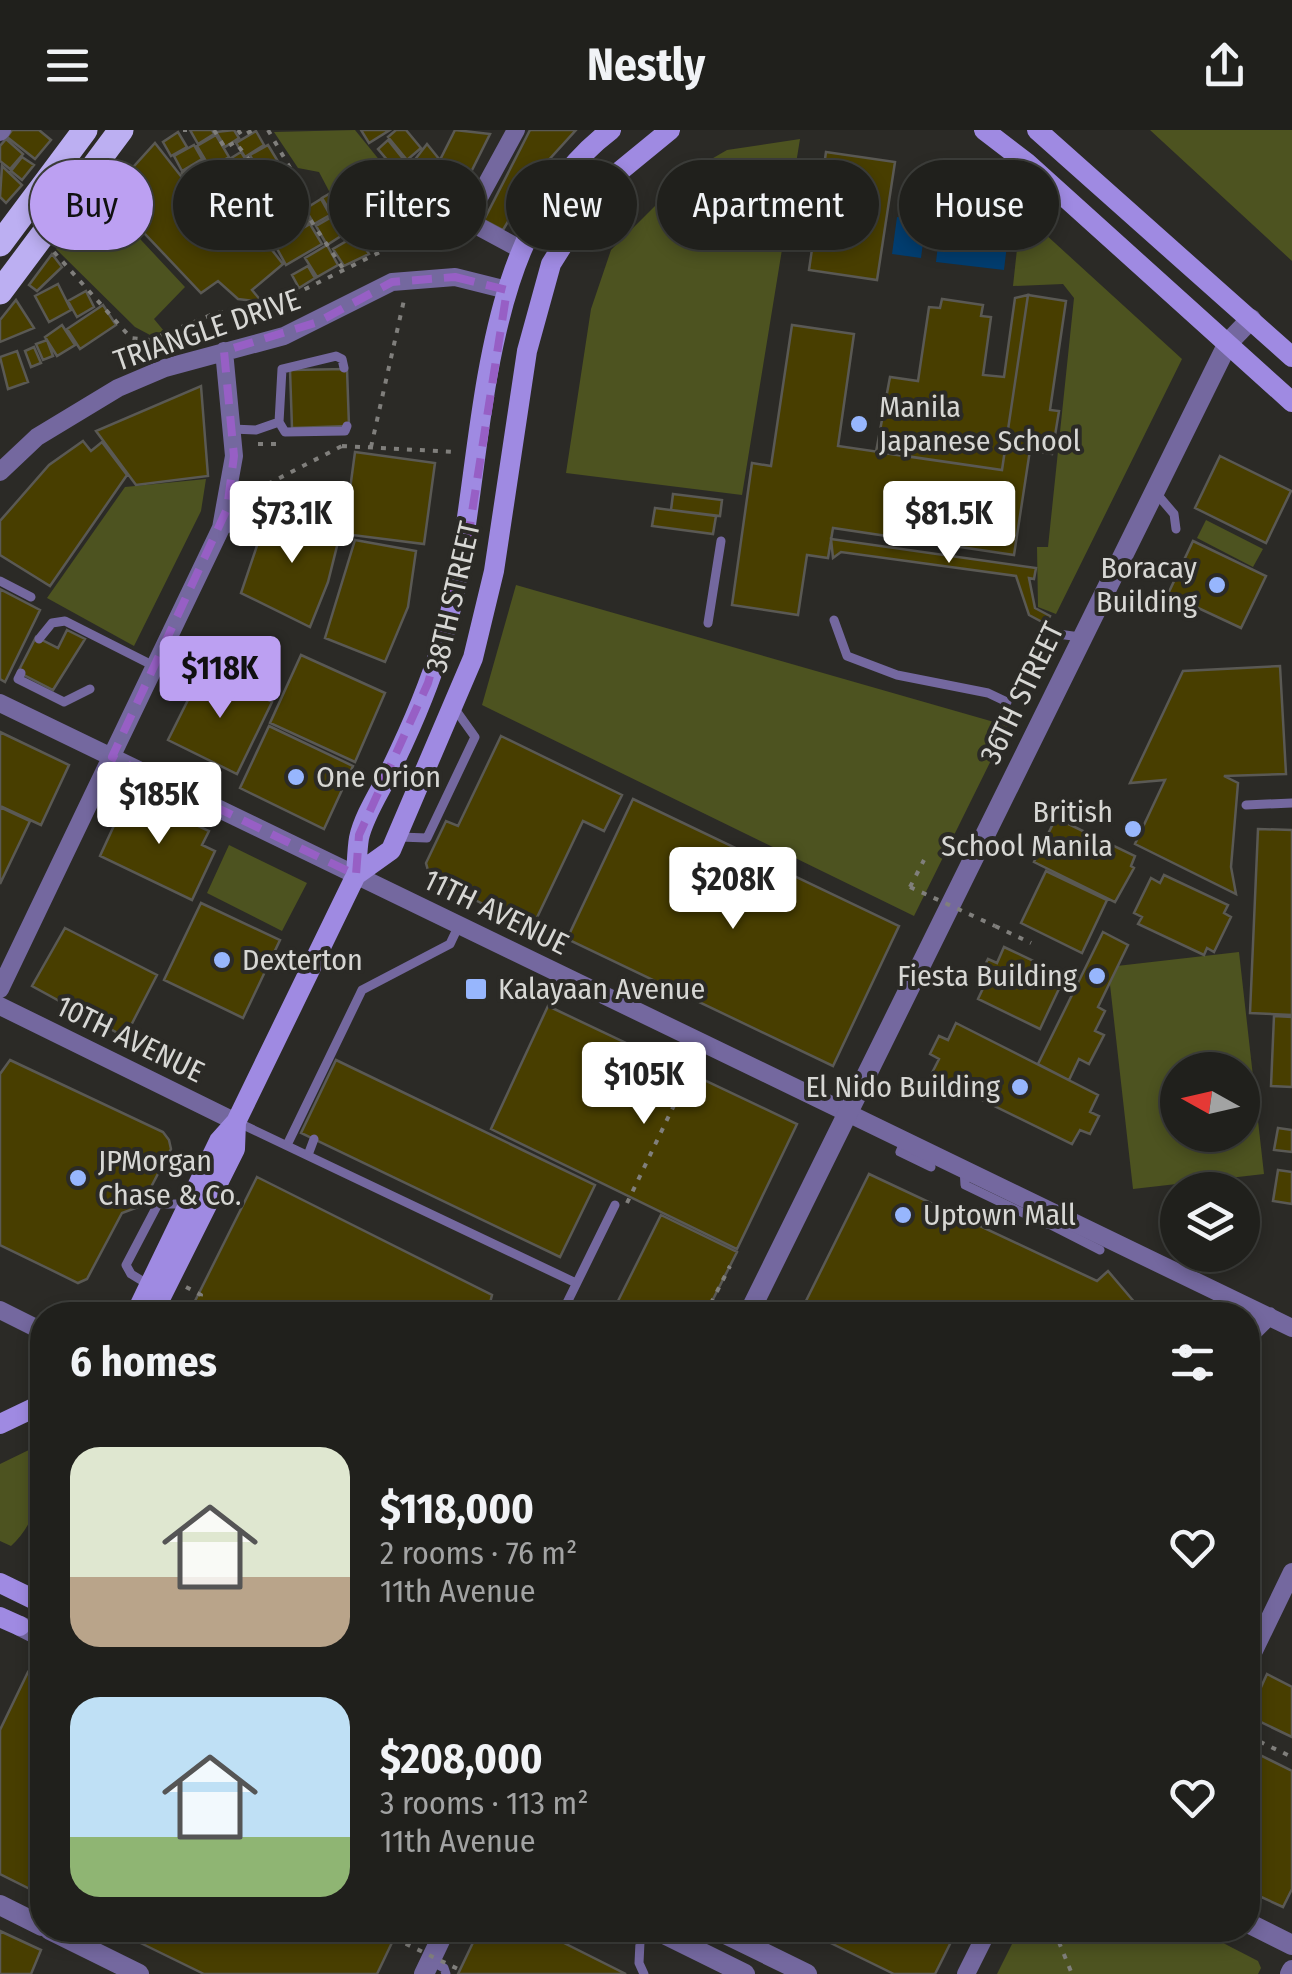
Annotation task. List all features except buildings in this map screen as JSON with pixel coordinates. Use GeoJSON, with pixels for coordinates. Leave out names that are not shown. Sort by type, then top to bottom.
{"type":"FeatureCollection","features":[{"type":"Feature","properties":{"kind":"main road"},"geometry":{"type":"LineString","coordinates":[[0,244],[85,130]]}},
{"type":"Feature","properties":{"kind":"main road"},"geometry":{"type":"LineString","coordinates":[[0,292],[121,130]]}},
{"type":"Feature","properties":{"kind":"main road","name":"38TH STREET"},"geometry":{"type":"LineString","coordinates":[[580,160],[612,130]]}},
{"type":"Feature","properties":{"kind":"main road","name":"38TH STREET"},"geometry":{"type":"LineString","coordinates":[[356,876],[391,850],[455,708],[473,658],[494,572],[538,302],[551,264],[598,189],[670,130]]}},
{"type":"Feature","properties":{"kind":"main road"},"geometry":{"type":"LineString","coordinates":[[984,130],[1028,163],[1292,402]]}},
{"type":"Feature","properties":{"kind":"main road"},"geometry":{"type":"LineString","coordinates":[[1037,130],[1292,357]]}},
{"type":"Feature","properties":{"kind":"main road","name":"38TH STREET"},"geometry":{"type":"LineString","coordinates":[[141,1302],[219,1141],[236,1122],[356,876],[360,835],[408,734],[452,610],[468,538],[494,346],[520,250]]}},
{"type":"Feature","properties":{"kind":"main road","name":"38TH STREET"},"geometry":{"type":"LineString","coordinates":[[158,1302],[235,1148],[236,1122]]}},
{"type":"Feature","properties":{"kind":"main road"},"geometry":{"type":"LineString","coordinates":[[0,1424],[30,1410]]}},
{"type":"Feature","properties":{"kind":"main road"},"geometry":{"type":"LineString","coordinates":[[0,1583],[30,1591]]}},
{"type":"Feature","properties":{"kind":"main road"},"geometry":{"type":"LineString","coordinates":[[0,1616],[20,1626]]}},
{"type":"Feature","properties":{"kind":"street"},"geometry":{"type":"LineString","coordinates":[[486,185],[516,130]]}},
{"type":"Feature","properties":{"kind":"street","name":"TRIANGLE DRIVE"},"geometry":{"type":"LineString","coordinates":[[0,472],[38,437],[94,400],[165,368],[302,329],[375,290],[410,278],[455,277],[507,290]]}},
{"type":"Feature","properties":{"kind":"street","name":"36TH STREET"},"geometry":{"type":"LineString","coordinates":[[754,1302],[1228,343],[1251,319]]}},
{"type":"Feature","properties":{"kind":"street"},"geometry":{"type":"LineString","coordinates":[[0,989],[221,528],[232,483],[232,429],[224,351]]}},
{"type":"Feature","properties":{"kind":"street","name":"11TH AVENUE"},"geometry":{"type":"LineString","coordinates":[[0,703],[964,1168],[1049,1218],[1238,1302]]}},
{"type":"Feature","properties":{"kind":"street","name":"10TH AVENUE"},"geometry":{"type":"LineString","coordinates":[[0,1006],[236,1122]]}},
{"type":"Feature","properties":{"kind":"street"},"geometry":{"type":"LineString","coordinates":[[0,1310],[30,1325]]}},
{"type":"Feature","properties":{"kind":"street","name":"11TH AVENUE"},"geometry":{"type":"LineString","coordinates":[[1260,1312],[1292,1328]]}},
{"type":"Feature","properties":{"kind":"street"},"geometry":{"type":"LineString","coordinates":[[1260,1325],[1269,1316]]}},
{"type":"Feature","properties":{"kind":"street"},"geometry":{"type":"LineString","coordinates":[[1260,1637],[1292,1572]]}},
{"type":"Feature","properties":{"kind":"street"},"geometry":{"type":"LineString","coordinates":[[20,1626],[30,1631]]}},
{"type":"Feature","properties":{"kind":"street"},"geometry":{"type":"LineString","coordinates":[[0,1905],[30,1920]]}},
{"type":"Feature","properties":{"kind":"street"},"geometry":{"type":"LineString","coordinates":[[1260,1929],[1292,1945]]}},
{"type":"Feature","properties":{"kind":"street"},"geometry":{"type":"LineString","coordinates":[[74,1942],[139,1974]]}},
{"type":"Feature","properties":{"kind":"street"},"geometry":{"type":"LineString","coordinates":[[433,1970],[441,1942]]}},
{"type":"Feature","properties":{"kind":"street"},"geometry":{"type":"LineString","coordinates":[[680,1942],[745,1974]]}},
{"type":"Feature","properties":{"kind":"street"},"geometry":{"type":"LineString","coordinates":[[742,1942],[808,1974]]}},
{"type":"Feature","properties":{"kind":"street"},"geometry":{"type":"LineString","coordinates":[[966,1974],[982,1942]]}},
{"type":"Feature","properties":{"kind":"lane"},"geometry":{"type":"LineString","coordinates":[[344,368],[336,356],[282,369],[280,422],[284,432],[344,431],[347,426]]}},
{"type":"Feature","properties":{"kind":"lane"},"geometry":{"type":"LineString","coordinates":[[232,429],[256,430],[280,422]]}},
{"type":"Feature","properties":{"kind":"lane"},"geometry":{"type":"LineString","coordinates":[[1155,492],[1174,514],[1176,529]]}},
{"type":"Feature","properties":{"kind":"lane"},"geometry":{"type":"LineString","coordinates":[[221,528],[263,529]]}},
{"type":"Feature","properties":{"kind":"lane"},"geometry":{"type":"LineString","coordinates":[[708,623],[721,541]]}},
{"type":"Feature","properties":{"kind":"lane"},"geometry":{"type":"LineString","coordinates":[[0,581],[32,597]]}},
{"type":"Feature","properties":{"kind":"lane"},"geometry":{"type":"LineString","coordinates":[[39,639],[52,623],[66,620],[156,667]]}},
{"type":"Feature","properties":{"kind":"lane"},"geometry":{"type":"LineString","coordinates":[[834,620],[847,656],[866,666],[988,693],[1007,702]]}},
{"type":"Feature","properties":{"kind":"lane"},"geometry":{"type":"LineString","coordinates":[[1058,634],[1083,637]]}},
{"type":"Feature","properties":{"kind":"lane"},"geometry":{"type":"LineString","coordinates":[[21,674],[18,678],[64,702],[90,689]]}},
{"type":"Feature","properties":{"kind":"lane"},"geometry":{"type":"LineString","coordinates":[[397,837],[428,838],[475,737],[455,708]]}},
{"type":"Feature","properties":{"kind":"lane"},"geometry":{"type":"LineString","coordinates":[[1246,805],[1292,803]]}},
{"type":"Feature","properties":{"kind":"lane"},"geometry":{"type":"LineString","coordinates":[[287,1145],[362,990],[450,944],[459,925]]}},
{"type":"Feature","properties":{"kind":"lane"},"geometry":{"type":"LineString","coordinates":[[690,1061],[695,1039]]}},
{"type":"Feature","properties":{"kind":"lane"},"geometry":{"type":"LineString","coordinates":[[236,1122],[576,1283]]}},
{"type":"Feature","properties":{"kind":"lane"},"geometry":{"type":"LineString","coordinates":[[308,1155],[314,1139]]}},
{"type":"Feature","properties":{"kind":"lane"},"geometry":{"type":"LineString","coordinates":[[905,1140],[900,1152],[931,1167]]}},
{"type":"Feature","properties":{"kind":"lane"},"geometry":{"type":"LineString","coordinates":[[149,1285],[130,1274],[126,1266],[158,1204],[188,1204]]}},
{"type":"Feature","properties":{"kind":"lane"},"geometry":{"type":"LineString","coordinates":[[567,1302],[615,1204]]}},
{"type":"Feature","properties":{"kind":"lane"},"geometry":{"type":"LineString","coordinates":[[1049,1218],[1100,1250]]}},
{"type":"Feature","properties":{"kind":"lane"},"geometry":{"type":"LineString","coordinates":[[640,1942],[639,1963],[644,1974]]}},
{"type":"Feature","properties":{"kind":"path"},"geometry":{"type":"LineString","coordinates":[[214,130],[225,148],[235,142],[249,160]]}},
{"type":"Feature","properties":{"kind":"path"},"geometry":{"type":"LineString","coordinates":[[238,130],[242,136],[253,130]]}},
{"type":"Feature","properties":{"kind":"path"},"geometry":{"type":"LineString","coordinates":[[268,130],[285,160]]}},
{"type":"Feature","properties":{"kind":"path"},"geometry":{"type":"LineString","coordinates":[[309,216],[344,270]]}},
{"type":"Feature","properties":{"kind":"path"},"geometry":{"type":"LineString","coordinates":[[52,250],[131,338],[150,340],[216,313],[268,307],[390,250]]}},
{"type":"Feature","properties":{"kind":"path"},"geometry":{"type":"LineString","coordinates":[[372,447],[405,295]]}},
{"type":"Feature","properties":{"kind":"path"},"geometry":{"type":"LineString","coordinates":[[258,444],[292,444]]}},
{"type":"Feature","properties":{"kind":"path"},"geometry":{"type":"LineString","coordinates":[[325,446],[462,452]]}},
{"type":"Feature","properties":{"kind":"path"},"geometry":{"type":"LineString","coordinates":[[256,490],[342,446]]}},
{"type":"Feature","properties":{"kind":"path"},"geometry":{"type":"LineString","coordinates":[[924,860],[910,887],[1031,942]]}},
{"type":"Feature","properties":{"kind":"path"},"geometry":{"type":"LineString","coordinates":[[628,1204],[690,1061]]}},
{"type":"Feature","properties":{"kind":"path"},"geometry":{"type":"LineString","coordinates":[[712,1302],[730,1266]]}},
{"type":"Feature","properties":{"kind":"path"},"geometry":{"type":"LineString","coordinates":[[186,1287],[201,1295],[198,1302]]}},
{"type":"Feature","properties":{"kind":"path"},"geometry":{"type":"LineString","coordinates":[[1260,1742],[1292,1757]]}},
{"type":"Feature","properties":{"kind":"path"},"geometry":{"type":"LineString","coordinates":[[402,1942],[460,1970]]}},
{"type":"Feature","properties":{"kind":"path"},"geometry":{"type":"LineString","coordinates":[[1059,1942],[1072,1974]]}},
{"type":"Feature","properties":{"kind":"highlighted area"},"geometry":{"type":"Polygon","coordinates":[[[455,277],[507,290],[468,538],[428,683],[359,835],[356,875],[112,757],[227,509],[234,456],[224,351],[318,322],[392,282],[455,277]]]}},
{"type":"Feature","properties":{"kind":"green space"},"geometry":{"type":"Polygon","coordinates":[[[355,130],[379,160],[329,160],[329,191],[319,172],[309,170],[309,160],[293,160],[274,132],[355,130]]]}},
{"type":"Feature","properties":{"kind":"green space"},"geometry":{"type":"Polygon","coordinates":[[[1150,130],[1292,130],[1292,261],[1150,130]]]}},
{"type":"Feature","properties":{"kind":"green space"},"geometry":{"type":"Polygon","coordinates":[[[800,139],[797,160],[710,160],[727,150],[800,139]]]}},
{"type":"Feature","properties":{"kind":"green space"},"geometry":{"type":"Polygon","coordinates":[[[657,204],[657,250],[782,250],[742,495],[566,473],[591,309],[611,250],[637,250],[637,224],[657,204]]]}},
{"type":"Feature","properties":{"kind":"green space"},"geometry":{"type":"Polygon","coordinates":[[[1059,247],[1182,359],[1056,614],[1038,607],[1037,547],[1048,547],[1074,298],[1063,284],[1013,286],[1017,250],[1059,250],[1059,247]]]}},
{"type":"Feature","properties":{"kind":"green space"},"geometry":{"type":"Polygon","coordinates":[[[57,250],[150,250],[185,287],[154,319],[164,331],[150,335],[135,327],[57,250]]]}},
{"type":"Feature","properties":{"kind":"green space"},"geometry":{"type":"Polygon","coordinates":[[[206,479],[201,511],[134,646],[47,598],[125,487],[206,479]]]}},
{"type":"Feature","properties":{"kind":"green space"},"geometry":{"type":"Polygon","coordinates":[[[1206,520],[1263,549],[1253,567],[1197,538],[1206,520]]]}},
{"type":"Feature","properties":{"kind":"green space"},"geometry":{"type":"Polygon","coordinates":[[[516,585],[1008,726],[914,916],[482,705],[516,585]]]}},
{"type":"Feature","properties":{"kind":"green space"},"geometry":{"type":"Polygon","coordinates":[[[229,845],[307,883],[282,931],[207,893],[229,845]]]}},
{"type":"Feature","properties":{"kind":"green space"},"geometry":{"type":"Polygon","coordinates":[[[1239,952],[1250,1052],[1160,1052],[1160,1152],[1260,1152],[1260,1138],[1264,1174],[1160,1172],[1160,1186],[1133,1189],[1108,967],[1239,952]]]}},
{"type":"Feature","properties":{"kind":"green space"},"geometry":{"type":"Polygon","coordinates":[[[30,1449],[30,1520],[11,1546],[0,1541],[0,1464],[30,1449]]]}},
{"type":"Feature","properties":{"kind":"green space"},"geometry":{"type":"Polygon","coordinates":[[[1013,1942],[1221,1942],[1258,1961],[1261,1968],[1258,1974],[997,1974],[1013,1942]]]}},
{"type":"Feature","properties":{"kind":"water"},"geometry":{"type":"Polygon","coordinates":[[[899,217],[899,250],[922,250],[921,258],[892,254],[899,217]]]}},
{"type":"Feature","properties":{"kind":"water"},"geometry":{"type":"Polygon","coordinates":[[[937,250],[1006,250],[1004,270],[936,262],[937,250]]]}},
{"type":"Feature","properties":{"kind":"place","name":"Manila Japanese School"},"geometry":{"type":"Point","coordinates":[859,424]}},
{"type":"Feature","properties":{"kind":"place","name":"Boracay Building"},"geometry":{"type":"Point","coordinates":[1217,585]}},
{"type":"Feature","properties":{"kind":"place","name":"One Orion"},"geometry":{"type":"Point","coordinates":[296,777]}},
{"type":"Feature","properties":{"kind":"place","name":"British School Manila"},"geometry":{"type":"Point","coordinates":[1133,829]}},
{"type":"Feature","properties":{"kind":"place","name":"Dexterton"},"geometry":{"type":"Point","coordinates":[222,960]}},
{"type":"Feature","properties":{"kind":"place","name":"Fiesta Building"},"geometry":{"type":"Point","coordinates":[1097,976]}},
{"type":"Feature","properties":{"kind":"place","name":"Kalayaan Avenue"},"geometry":{"type":"Point","coordinates":[476,989]}},
{"type":"Feature","properties":{"kind":"place","name":"El Nido Building"},"geometry":{"type":"Point","coordinates":[1020,1087]}},
{"type":"Feature","properties":{"kind":"place","name":"JPMorgan Chase & Co."},"geometry":{"type":"Point","coordinates":[78,1178]}},
{"type":"Feature","properties":{"kind":"place","name":"Uptown Mall"},"geometry":{"type":"Point","coordinates":[903,1215]}}]}
